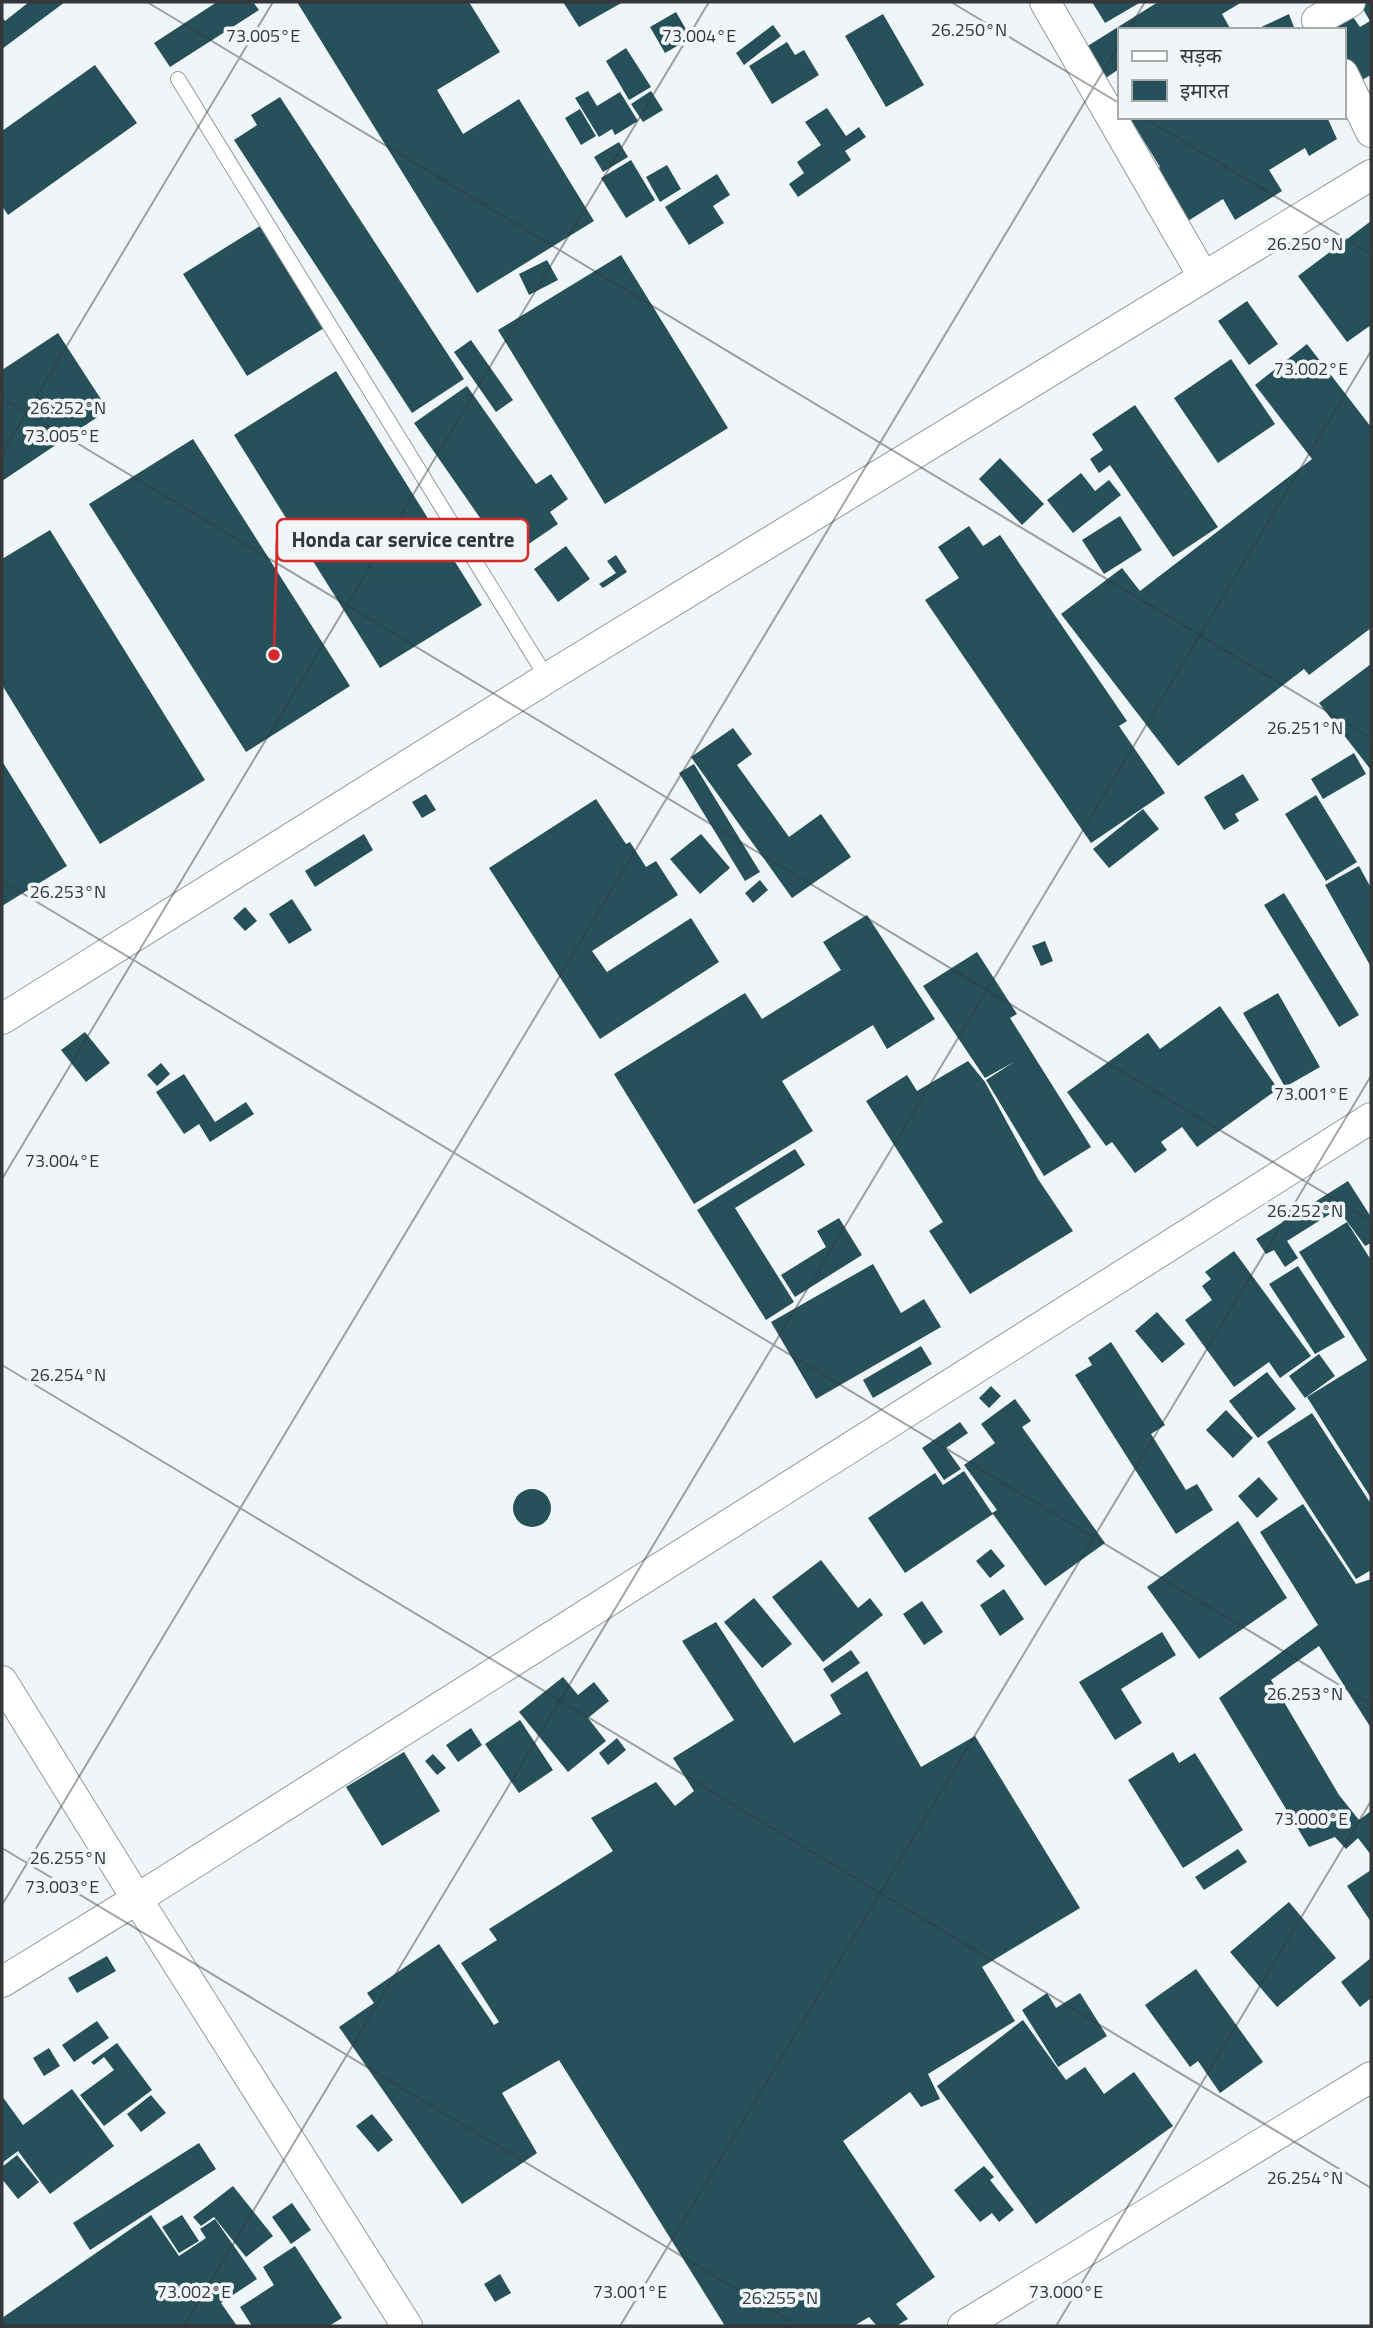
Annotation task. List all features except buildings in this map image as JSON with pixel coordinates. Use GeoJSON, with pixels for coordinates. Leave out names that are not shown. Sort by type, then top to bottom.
{"type":"FeatureCollection","features":[{"type":"Feature","properties":{"kind":"street"},"geometry":{"type":"LineString","coordinates":[[1045,2],[1203,276]]}},
{"type":"Feature","properties":{"kind":"street"},"geometry":{"type":"LineString","coordinates":[[1316,17],[1350,2]]}},
{"type":"Feature","properties":{"kind":"street"},"geometry":{"type":"LineString","coordinates":[[1345,78],[1371,132]]}},
{"type":"Feature","properties":{"kind":"street"},"geometry":{"type":"LineString","coordinates":[[2,1019],[547,678],[1371,176]]}},
{"type":"Feature","properties":{"kind":"street"},"geometry":{"type":"LineString","coordinates":[[2,1982],[1371,1118]]}},
{"type":"Feature","properties":{"kind":"street"},"geometry":{"type":"LineString","coordinates":[[2,1681],[407,2326]]}},
{"type":"Feature","properties":{"kind":"street"},"geometry":{"type":"LineString","coordinates":[[963,2326],[1371,2077]]}},
{"type":"Feature","properties":{"kind":"lane"},"geometry":{"type":"LineString","coordinates":[[178,79],[547,678]]}},
{"type":"Feature","properties":{"kind":"place","name":"Honda car service centre"},"geometry":{"type":"Point","coordinates":[274,655]}}]}
